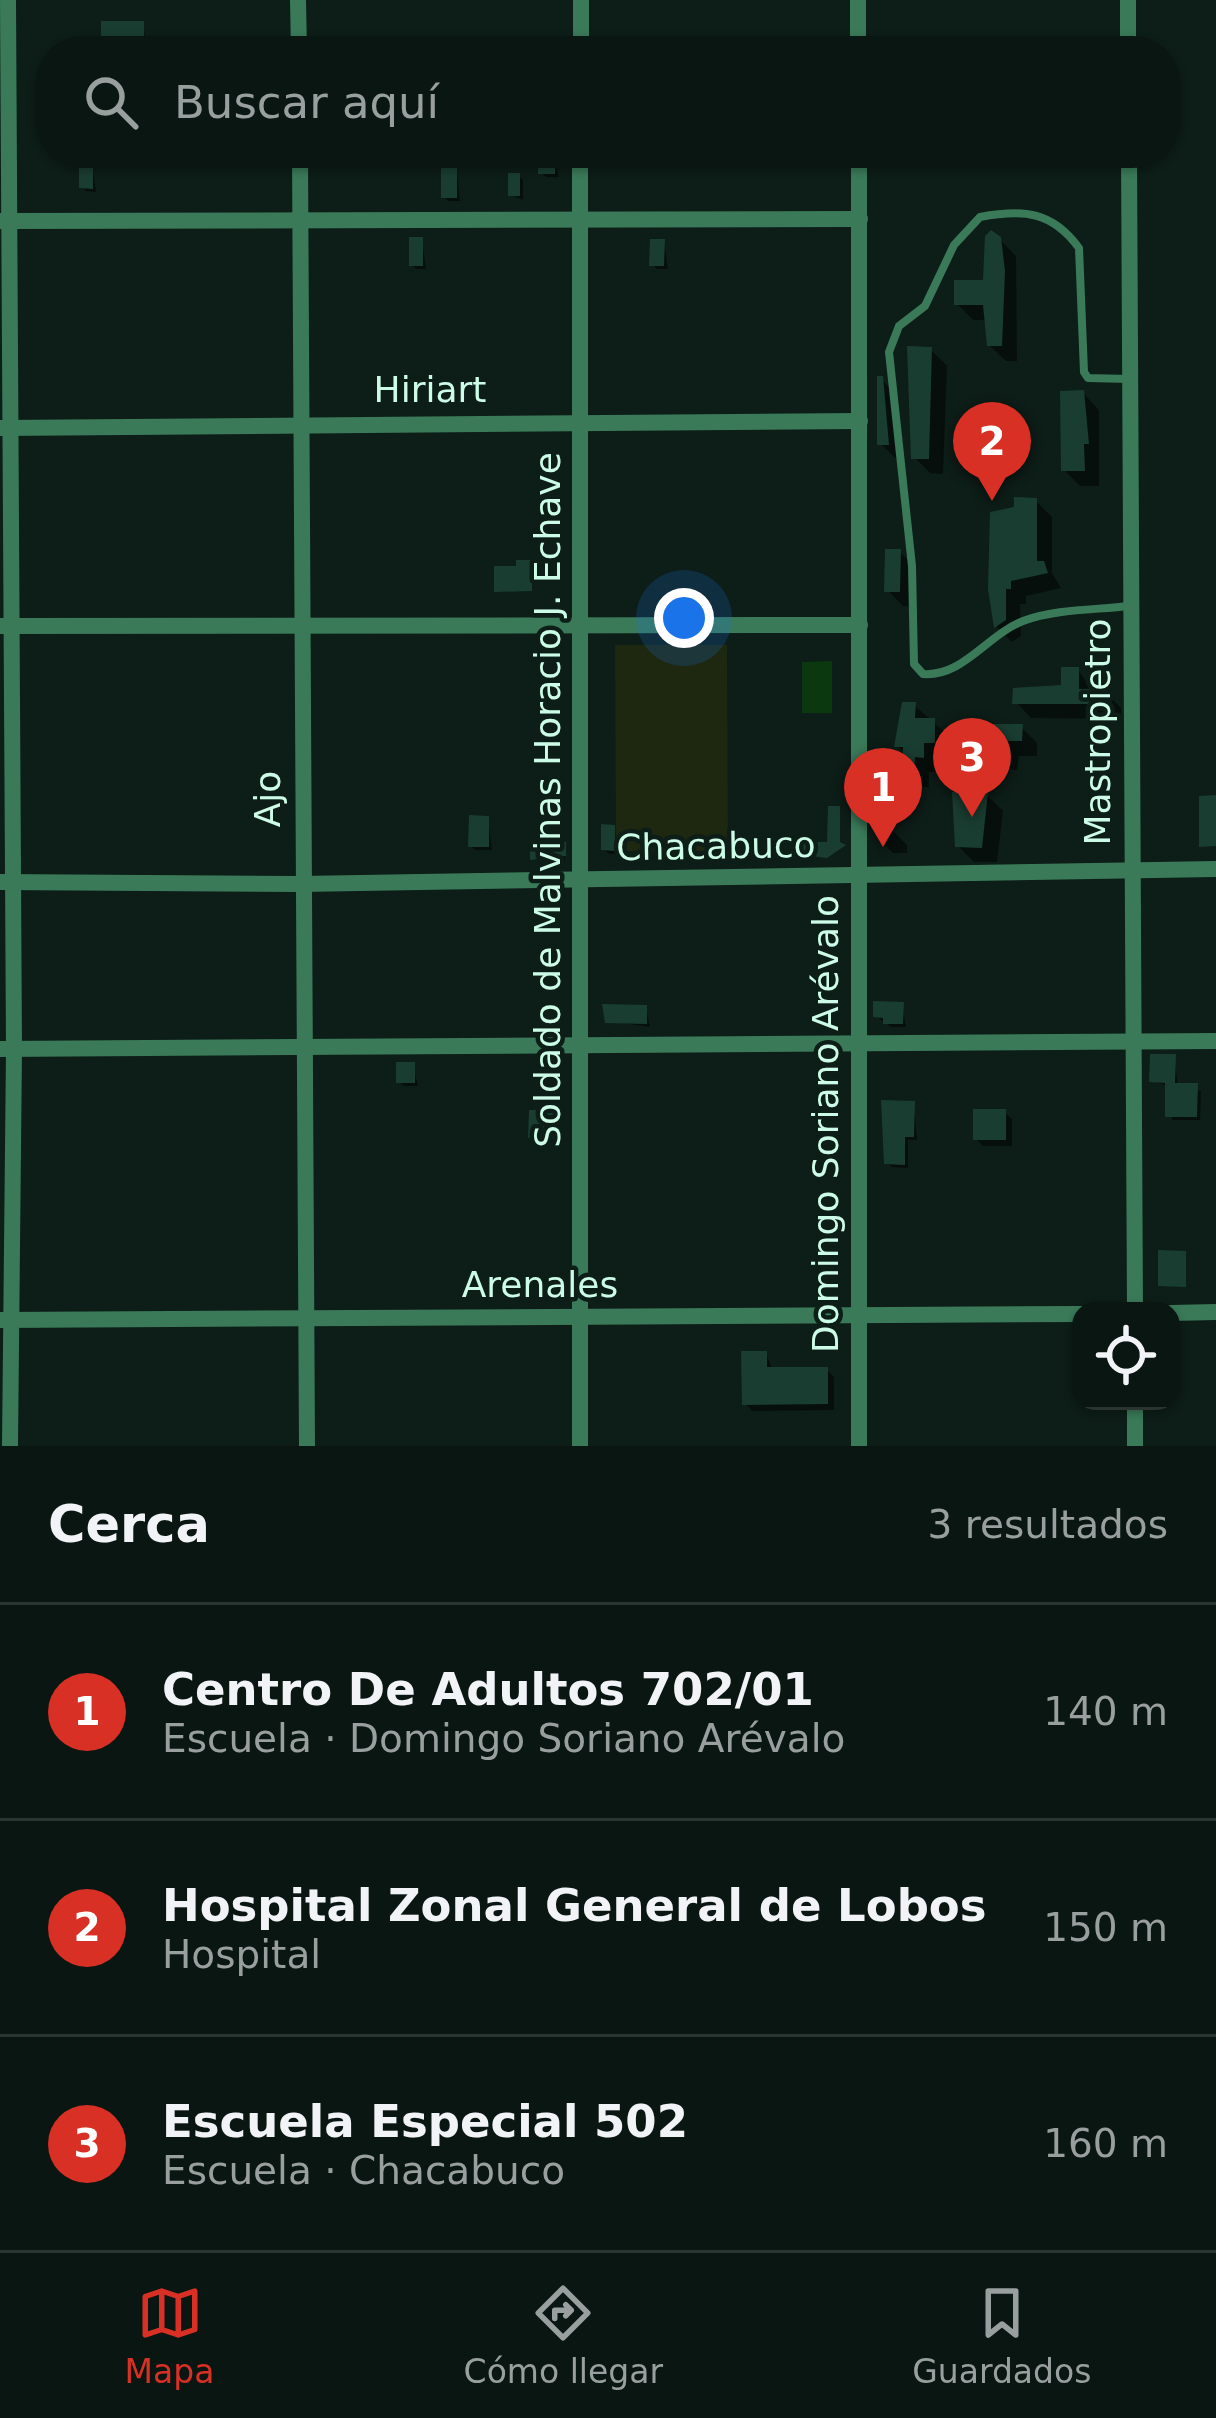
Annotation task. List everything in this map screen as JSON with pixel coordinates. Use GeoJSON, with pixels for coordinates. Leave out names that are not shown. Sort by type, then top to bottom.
{"type":"FeatureCollection","features":[{"type":"Feature","properties":{"kind":"street"},"geometry":{"type":"LineString","coordinates":[[8,0],[10,1446]]}},
{"type":"Feature","properties":{"kind":"street"},"geometry":{"type":"LineString","coordinates":[[298,0],[299,36]]}},
{"type":"Feature","properties":{"kind":"street"},"geometry":{"type":"LineString","coordinates":[[581,0],[581,36]]}},
{"type":"Feature","properties":{"kind":"street"},"geometry":{"type":"LineString","coordinates":[[858,0],[859,36]]}},
{"type":"Feature","properties":{"kind":"street"},"geometry":{"type":"LineString","coordinates":[[1128,0],[1128,36]]}},
{"type":"Feature","properties":{"kind":"street","name":"Ajo"},"geometry":{"type":"LineString","coordinates":[[300,168],[300,884],[307,1446]]}},
{"type":"Feature","properties":{"kind":"street","name":"Soldado de Malvinas Horacio J. Echave"},"geometry":{"type":"LineString","coordinates":[[580,168],[580,1446]]}},
{"type":"Feature","properties":{"kind":"street","name":"Domingo Soriano Arévalo"},"geometry":{"type":"LineString","coordinates":[[859,168],[859,1446]]}},
{"type":"Feature","properties":{"kind":"street","name":"Mastropietro"},"geometry":{"type":"LineString","coordinates":[[1129,168],[1135,1302]]}},
{"type":"Feature","properties":{"kind":"street"},"geometry":{"type":"LineString","coordinates":[[5,220],[860,218]]}},
{"type":"Feature","properties":{"kind":"street","name":"Hiriart"},"geometry":{"type":"LineString","coordinates":[[6,428],[860,421]]}},
{"type":"Feature","properties":{"kind":"street"},"geometry":{"type":"LineString","coordinates":[[7,626],[860,625]]}},
{"type":"Feature","properties":{"kind":"street","name":"Chacabuco"},"geometry":{"type":"LineString","coordinates":[[7,882],[582,881],[1216,869]]}},
{"type":"Feature","properties":{"kind":"street"},"geometry":{"type":"LineString","coordinates":[[7,1049],[1216,1041]]}},
{"type":"Feature","properties":{"kind":"street"},"geometry":{"type":"LineString","coordinates":[[1180,1313],[1216,1312]]}},
{"type":"Feature","properties":{"kind":"street","name":"Arenales"},"geometry":{"type":"LineString","coordinates":[[7,1320],[1072,1313]]}},
{"type":"Feature","properties":{"kind":"street"},"geometry":{"type":"LineString","coordinates":[[1135,1410],[1135,1446]]}},
{"type":"Feature","properties":{"kind":"lane"},"geometry":{"type":"LineString","coordinates":[[1129,379],[1088,378],[1084,372],[1079,248],[1051,219],[1033,213],[980,217],[954,245],[926,306],[899,326],[889,352],[912,566],[914,664],[922,674],[940,676],[1022,622],[1130,606]]}},
{"type":"Feature","properties":{"kind":"shaded area"},"geometry":{"type":"Polygon","coordinates":[[[615,645],[727,645],[728,851],[616,851],[615,645]]]}},
{"type":"Feature","properties":{"kind":"shaded area"},"geometry":{"type":"Polygon","coordinates":[[[832,661],[832,713],[802,713],[802,662],[832,661]]]}},
{"type":"Feature","properties":{"kind":"building"},"geometry":{"type":"Polygon","coordinates":[[[101,21],[144,21],[144,36],[101,36],[101,21]]]}},
{"type":"Feature","properties":{"kind":"building"},"geometry":{"type":"Polygon","coordinates":[[[79,168],[93,168],[93,189],[79,188],[79,168]]]}},
{"type":"Feature","properties":{"kind":"building"},"geometry":{"type":"Polygon","coordinates":[[[441,168],[457,168],[457,198],[441,198],[441,168]]]}},
{"type":"Feature","properties":{"kind":"building"},"geometry":{"type":"Polygon","coordinates":[[[538,168],[555,168],[555,174],[538,174],[538,168]]]}},
{"type":"Feature","properties":{"kind":"building"},"geometry":{"type":"Polygon","coordinates":[[[508,173],[520,173],[520,196],[508,196],[508,173]]]}},
{"type":"Feature","properties":{"kind":"building"},"geometry":{"type":"Polygon","coordinates":[[[991,230],[1001,237],[1005,271],[1002,346],[987,346],[983,305],[954,305],[954,280],[983,280],[985,236],[991,230]]]}},
{"type":"Feature","properties":{"kind":"building"},"geometry":{"type":"Polygon","coordinates":[[[409,237],[423,237],[423,266],[409,266],[409,237]]]}},
{"type":"Feature","properties":{"kind":"building"},"geometry":{"type":"Polygon","coordinates":[[[650,239],[665,239],[664,266],[649,266],[650,239]]]}},
{"type":"Feature","properties":{"kind":"building"},"geometry":{"type":"Polygon","coordinates":[[[907,346],[932,347],[929,459],[911,459],[907,346]]]}},
{"type":"Feature","properties":{"kind":"building"},"geometry":{"type":"Polygon","coordinates":[[[877,376],[883,376],[889,445],[877,445],[877,376]]]}},
{"type":"Feature","properties":{"kind":"building"},"geometry":{"type":"Polygon","coordinates":[[[1084,390],[1089,444],[1084,444],[1085,471],[1061,471],[1060,391],[1084,390]]]}},
{"type":"Feature","properties":{"kind":"building"},"geometry":{"type":"Polygon","coordinates":[[[1014,497],[1037,498],[1037,561],[1044,561],[1048,573],[1011,581],[1011,589],[1006,589],[1006,620],[994,628],[988,589],[990,512],[1014,507],[1014,497]]]}},
{"type":"Feature","properties":{"kind":"building"},"geometry":{"type":"Polygon","coordinates":[[[885,549],[901,549],[900,592],[884,592],[885,549]]]}},
{"type":"Feature","properties":{"kind":"building"},"geometry":{"type":"Polygon","coordinates":[[[516,560],[532,560],[532,591],[494,592],[494,566],[516,566],[516,560]]]}},
{"type":"Feature","properties":{"kind":"building"},"geometry":{"type":"Polygon","coordinates":[[[1061,667],[1079,667],[1079,689],[1106,689],[1106,704],[1012,704],[1013,688],[1061,685],[1061,667]]]}},
{"type":"Feature","properties":{"kind":"building"},"geometry":{"type":"Polygon","coordinates":[[[902,702],[916,702],[915,718],[935,718],[935,743],[924,743],[924,758],[915,757],[914,772],[902,772],[903,747],[894,747],[902,702]]]}},
{"type":"Feature","properties":{"kind":"building"},"geometry":{"type":"Polygon","coordinates":[[[961,724],[1023,724],[1022,741],[1004,741],[1002,755],[975,755],[975,748],[957,748],[961,724]]]}},
{"type":"Feature","properties":{"kind":"building"},"geometry":{"type":"Polygon","coordinates":[[[952,792],[988,792],[982,848],[955,847],[952,792]]]}},
{"type":"Feature","properties":{"kind":"building"},"geometry":{"type":"Polygon","coordinates":[[[1216,795],[1216,846],[1199,847],[1199,796],[1216,795]]]}},
{"type":"Feature","properties":{"kind":"building"},"geometry":{"type":"Polygon","coordinates":[[[828,806],[840,806],[840,842],[846,845],[827,858],[803,855],[803,842],[827,842],[828,806]]]}},
{"type":"Feature","properties":{"kind":"building"},"geometry":{"type":"Polygon","coordinates":[[[469,815],[489,816],[489,847],[468,847],[469,815]]]}},
{"type":"Feature","properties":{"kind":"building"},"geometry":{"type":"Polygon","coordinates":[[[601,824],[615,825],[615,851],[601,850],[601,824]]]}},
{"type":"Feature","properties":{"kind":"building"},"geometry":{"type":"Polygon","coordinates":[[[530,842],[566,842],[566,856],[530,860],[530,842]]]}},
{"type":"Feature","properties":{"kind":"building"},"geometry":{"type":"Polygon","coordinates":[[[873,1001],[904,1002],[903,1024],[883,1024],[883,1018],[873,1017],[873,1001]]]}},
{"type":"Feature","properties":{"kind":"building"},"geometry":{"type":"Polygon","coordinates":[[[602,1004],[647,1005],[647,1024],[605,1023],[602,1004]]]}},
{"type":"Feature","properties":{"kind":"building"},"geometry":{"type":"Polygon","coordinates":[[[1150,1054],[1176,1054],[1175,1083],[1198,1083],[1197,1117],[1165,1117],[1165,1083],[1149,1082],[1150,1054]]]}},
{"type":"Feature","properties":{"kind":"building"},"geometry":{"type":"Polygon","coordinates":[[[396,1062],[415,1062],[415,1083],[396,1083],[396,1062]]]}},
{"type":"Feature","properties":{"kind":"building"},"geometry":{"type":"Polygon","coordinates":[[[881,1100],[915,1101],[914,1137],[905,1137],[905,1165],[884,1164],[881,1100]]]}},
{"type":"Feature","properties":{"kind":"building"},"geometry":{"type":"Polygon","coordinates":[[[973,1109],[1006,1109],[1006,1140],[973,1140],[973,1109]]]}},
{"type":"Feature","properties":{"kind":"building"},"geometry":{"type":"Polygon","coordinates":[[[529,1110],[558,1110],[557,1139],[528,1138],[529,1110]]]}},
{"type":"Feature","properties":{"kind":"building"},"geometry":{"type":"Polygon","coordinates":[[[1158,1250],[1186,1251],[1186,1287],[1158,1286],[1158,1250]]]}},
{"type":"Feature","properties":{"kind":"building"},"geometry":{"type":"Polygon","coordinates":[[[741,1351],[767,1351],[767,1367],[828,1367],[828,1404],[742,1405],[741,1351]]]}},
{"type":"Feature","properties":{"kind":"place","name":"Hospital Zonal General de Lobos"},"geometry":{"type":"Point","coordinates":[992,501]}},
{"type":"Feature","properties":{"kind":"place","name":"Escuela Especial 502"},"geometry":{"type":"Point","coordinates":[972,817]}},
{"type":"Feature","properties":{"kind":"place","name":"Centro De Adultos 702/01"},"geometry":{"type":"Point","coordinates":[883,847]}}]}
